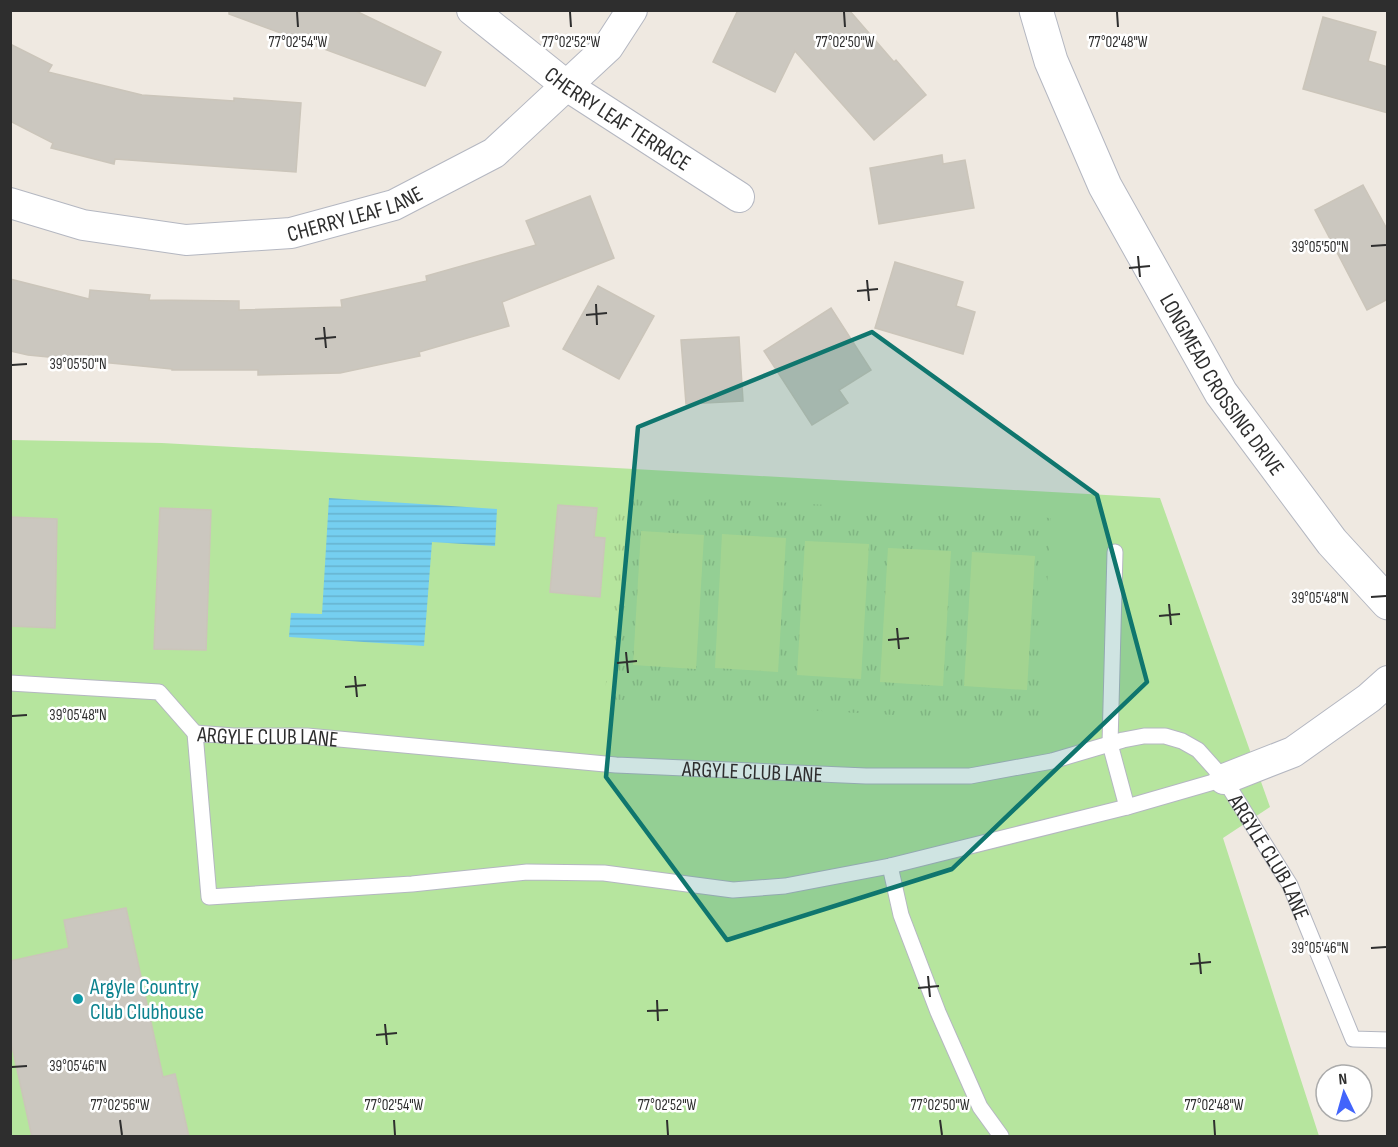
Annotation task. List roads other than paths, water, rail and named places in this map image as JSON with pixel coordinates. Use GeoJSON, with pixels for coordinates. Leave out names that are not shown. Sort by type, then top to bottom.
{"type":"FeatureCollection","features":[{"type":"Feature","properties":{"kind":"street","name":"CHERRY LEAF TERRACE"},"geometry":{"type":"LineString","coordinates":[[472,10],[567,86],[739,197]]}},
{"type":"Feature","properties":{"kind":"street","name":"CHERRY LEAF LANE"},"geometry":{"type":"LineString","coordinates":[[10,203],[83,225],[186,240],[291,233],[393,205],[494,153],[609,47],[632,10]]}},
{"type":"Feature","properties":{"kind":"street","name":"LONGMEAD CROSSING DRIVE"},"geometry":{"type":"LineString","coordinates":[[1036,10],[1051,61],[1105,186],[1221,393],[1332,542],[1388,603]]}},
{"type":"Feature","properties":{"kind":"street","name":"ARGYLE CLUB LANE"},"geometry":{"type":"LineString","coordinates":[[1224,779],[1293,752],[1369,698],[1388,681]]}},
{"type":"Feature","properties":{"kind":"lane"},"geometry":{"type":"LineString","coordinates":[[1115,552],[1110,744],[1127,807]]}},
{"type":"Feature","properties":{"kind":"lane"},"geometry":{"type":"LineString","coordinates":[[10,682],[159,692],[195,734]]}},
{"type":"Feature","properties":{"kind":"lane","name":"ARGYLE CLUB LANE"},"geometry":{"type":"LineString","coordinates":[[1224,779],[1127,807],[890,866],[785,886],[734,890],[604,873],[527,872],[412,884],[209,897],[195,734],[307,736],[616,765],[866,776],[969,776],[1052,761],[1144,736],[1165,736],[1182,741],[1198,750],[1224,779],[1290,885],[1353,1040],[1388,1040]]}},
{"type":"Feature","properties":{"kind":"lane"},"geometry":{"type":"LineString","coordinates":[[890,866],[901,915],[938,1012],[980,1107],[1000,1137]]}},
{"type":"Feature","properties":{"kind":"water"},"geometry":{"type":"Polygon","coordinates":[[[329,498],[497,509],[495,546],[432,542],[424,646],[289,637],[291,613],[322,614],[329,498]]]}},
{"type":"Feature","properties":{"kind":"place","name":"Argyle Country Club Clubhouse"},"geometry":{"type":"Point","coordinates":[78,999]}}]}
